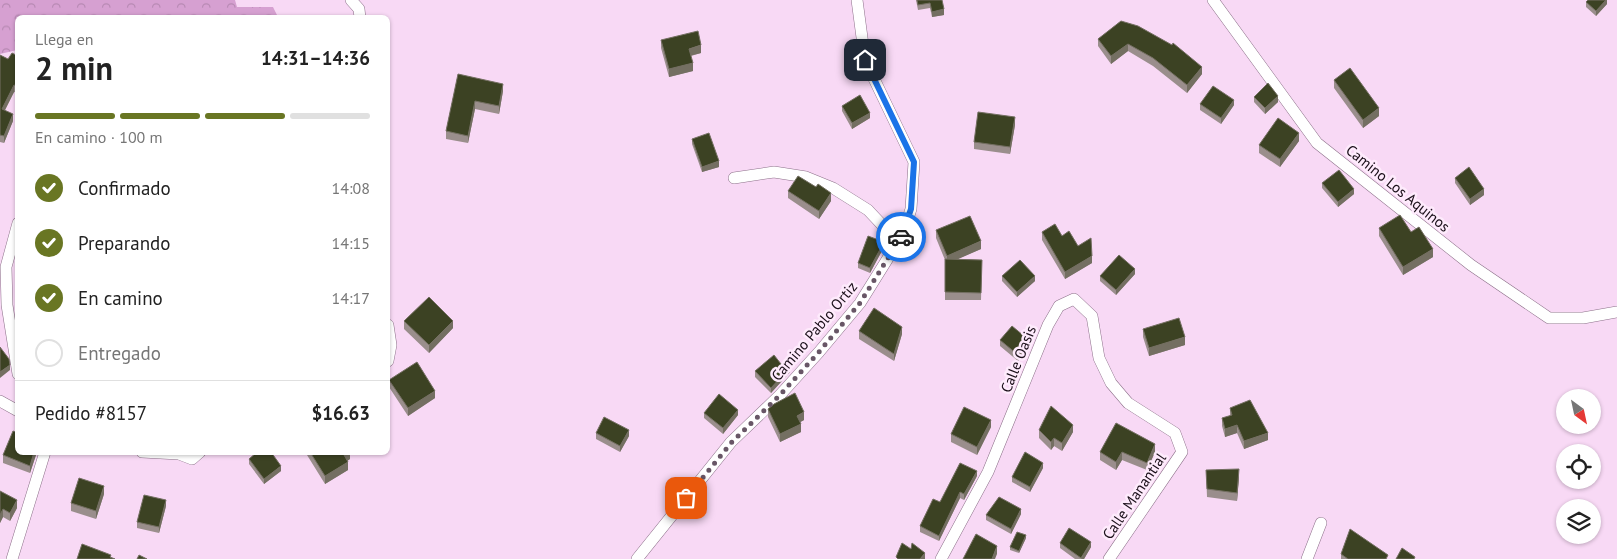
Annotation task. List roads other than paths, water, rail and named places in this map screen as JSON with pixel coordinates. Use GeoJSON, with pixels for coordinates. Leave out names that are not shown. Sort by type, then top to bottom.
{"type":"FeatureCollection","features":[{"type":"Feature","properties":{"kind":"street"},"geometry":{"type":"LineString","coordinates":[[351,0],[359,10],[360,15]]}},
{"type":"Feature","properties":{"kind":"street","name":"Camino Pablo Ortiz"},"geometry":{"type":"LineString","coordinates":[[637,559],[732,442],[780,395],[860,303],[903,234],[911,209],[914,162],[865,60],[857,0]]}},
{"type":"Feature","properties":{"kind":"street","name":"Camino Los Aquinos"},"geometry":{"type":"LineString","coordinates":[[1213,0],[1318,143],[1471,265],[1549,318],[1583,318],[1617,312]]}},
{"type":"Feature","properties":{"kind":"street"},"geometry":{"type":"LineString","coordinates":[[734,178],[774,172],[806,177],[833,188],[868,210],[898,242]]}},
{"type":"Feature","properties":{"kind":"street"},"geometry":{"type":"LineString","coordinates":[[15,233],[6,267],[6,305],[15,357]]}},
{"type":"Feature","properties":{"kind":"street","name":"Calle Oasis"},"geometry":{"type":"LineString","coordinates":[[941,559],[988,472],[1048,325],[1059,306],[1074,300],[1092,316],[1098,358],[1111,383],[1128,403],[1140,410]]}},
{"type":"Feature","properties":{"kind":"street"},"geometry":{"type":"LineString","coordinates":[[0,401],[15,409]]}},
{"type":"Feature","properties":{"kind":"street","name":"Calle Manantial"},"geometry":{"type":"LineString","coordinates":[[1109,559],[1182,452],[1175,433],[1140,410]]}},
{"type":"Feature","properties":{"kind":"street"},"geometry":{"type":"LineString","coordinates":[[12,559],[44,455]]}},
{"type":"Feature","properties":{"kind":"street"},"geometry":{"type":"LineString","coordinates":[[183,455],[192,459],[197,455]]}},
{"type":"Feature","properties":{"kind":"street"},"geometry":{"type":"LineString","coordinates":[[1307,559],[1321,522]]}}]}
